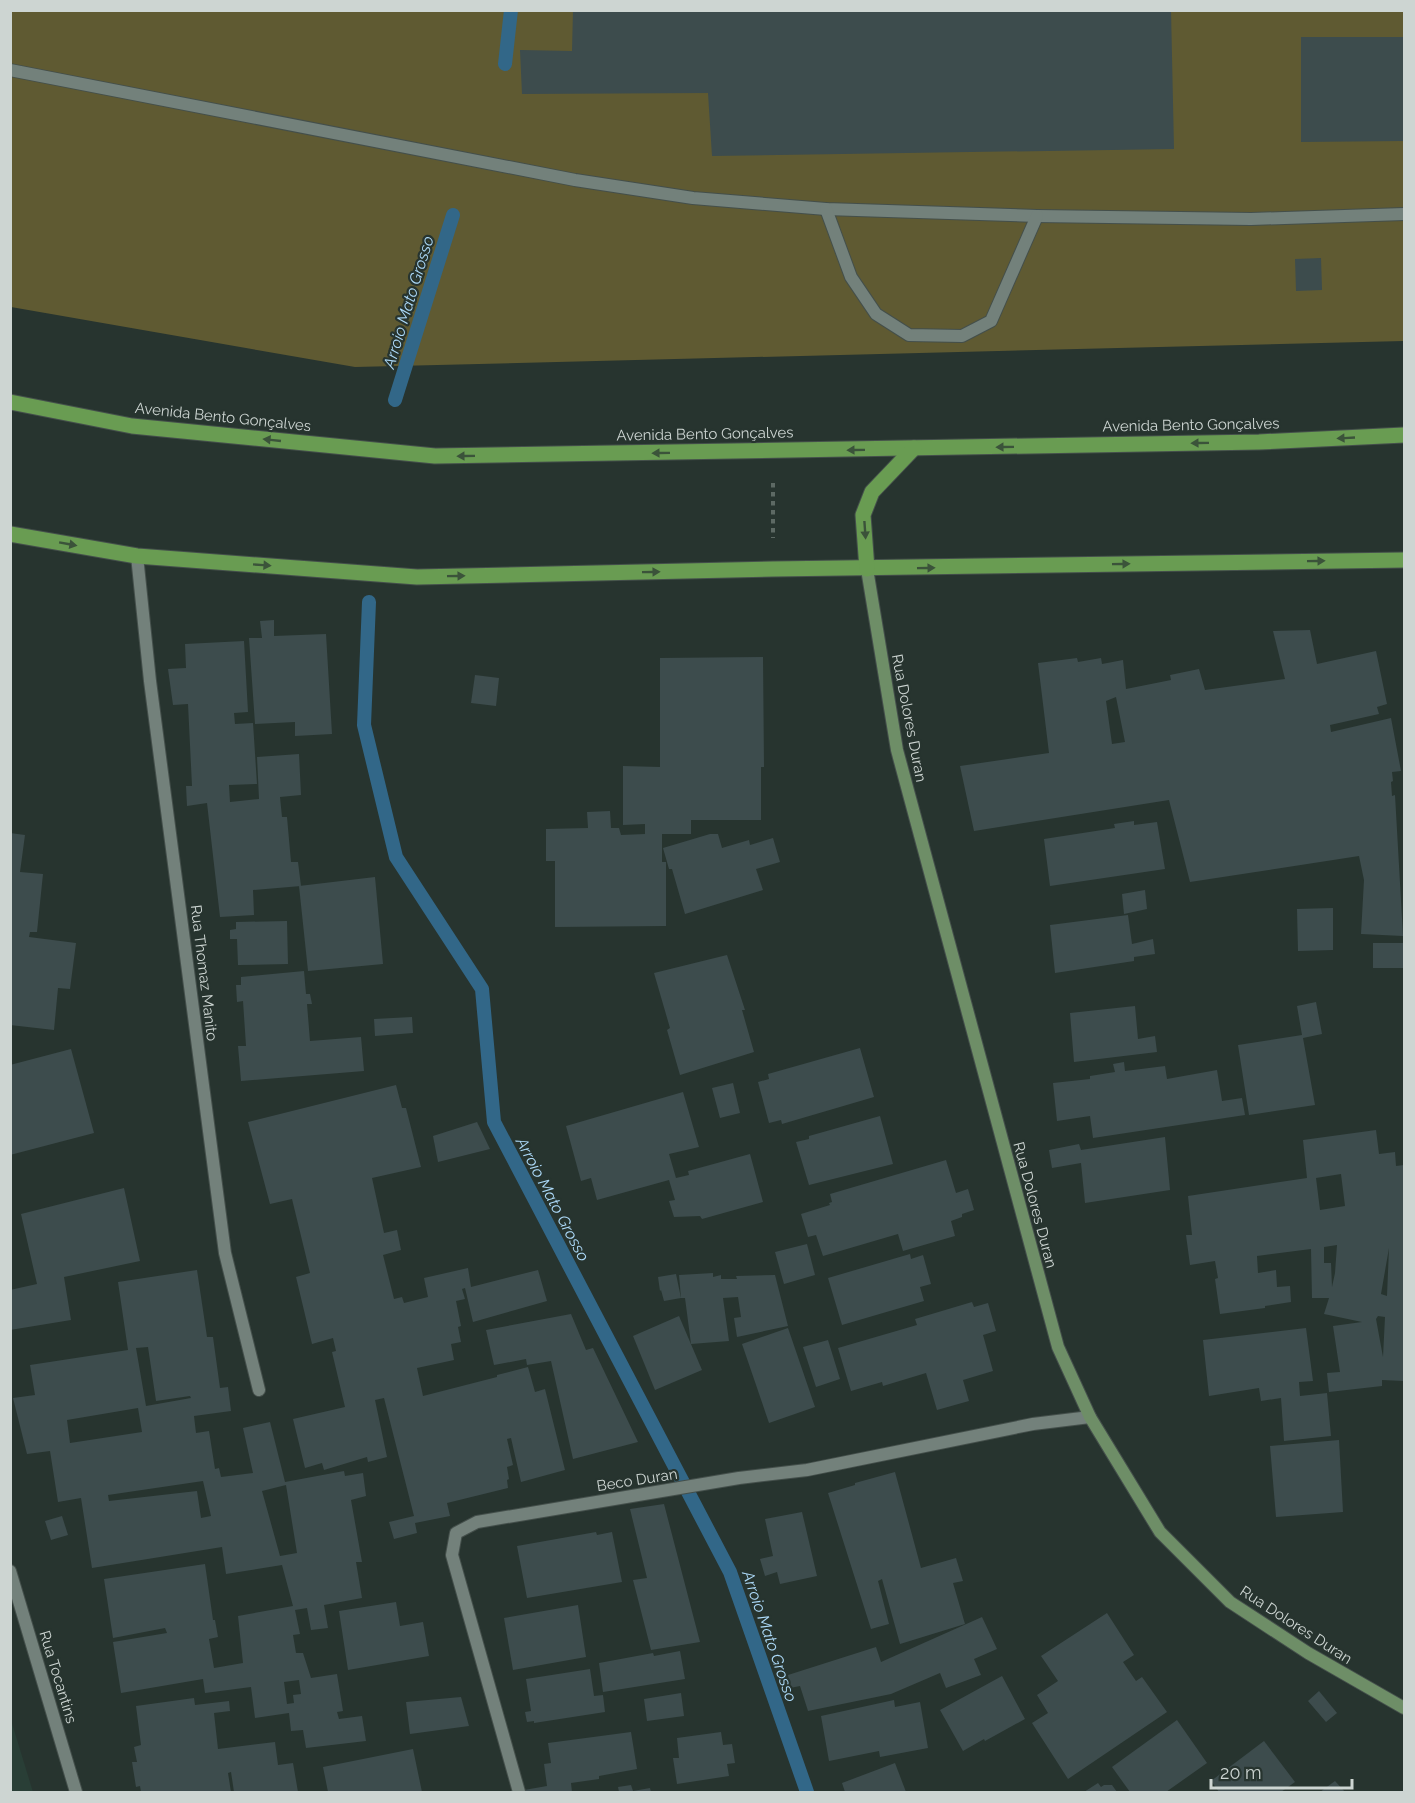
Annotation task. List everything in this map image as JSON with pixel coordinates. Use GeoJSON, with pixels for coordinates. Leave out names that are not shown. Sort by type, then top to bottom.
{"type":"FeatureCollection","features":[{"type":"Feature","properties":{"kind":"main road","name":"Avenida Bento Gonçalves"},"geometry":{"type":"LineString","coordinates":[[10,402],[132,426],[435,456],[1259,442],[1404,435]]}},
{"type":"Feature","properties":{"kind":"main road"},"geometry":{"type":"LineString","coordinates":[[867,569],[863,515],[872,492],[914,448]]}},
{"type":"Feature","properties":{"kind":"main road"},"geometry":{"type":"LineString","coordinates":[[10,534],[137,556],[417,577],[773,569],[1404,560]]}},
{"type":"Feature","properties":{"kind":"street"},"geometry":{"type":"LineString","coordinates":[[10,70],[575,180],[693,198],[826,209],[1037,216],[1251,219],[1404,214]]}},
{"type":"Feature","properties":{"kind":"street"},"geometry":{"type":"LineString","coordinates":[[826,209],[851,277],[876,314],[909,335],[962,336],[991,321],[1037,216]]}},
{"type":"Feature","properties":{"kind":"street","name":"Rua Thomaz Manito"},"geometry":{"type":"LineString","coordinates":[[137,556],[150,681],[225,1253],[260,1390]]}},
{"type":"Feature","properties":{"kind":"street","name":"Rua Dolores Duran"},"geometry":{"type":"LineString","coordinates":[[867,569],[900,762],[1058,1347],[1090,1418],[1160,1532],[1230,1602],[1308,1653],[1404,1708]]}},
{"type":"Feature","properties":{"kind":"street","name":"Beco Duran"},"geometry":{"type":"LineString","coordinates":[[519,1792],[452,1555],[456,1533],[477,1522],[739,1478],[807,1470],[1033,1425],[1090,1418]]}},
{"type":"Feature","properties":{"kind":"street","name":"Rua Tocantins"},"geometry":{"type":"LineString","coordinates":[[10,1571],[76,1792]]}},
{"type":"Feature","properties":{"kind":"path"},"geometry":{"type":"LineString","coordinates":[[773,451],[773,569]]}},
{"type":"Feature","properties":{"kind":"shaded area"},"geometry":{"type":"Polygon","coordinates":[[[10,11],[1404,11],[1404,341],[355,367],[11,307],[10,11]]]}},
{"type":"Feature","properties":{"kind":"shaded area"},"geometry":{"type":"Polygon","coordinates":[[[11,1720],[33,1792],[11,1792],[11,1720]]]}},
{"type":"Feature","properties":{"kind":"building"},"geometry":{"type":"Polygon","coordinates":[[[573,10],[1171,10],[1174,149],[712,156],[708,93],[522,94],[520,50],[572,51],[573,10]]]}},
{"type":"Feature","properties":{"kind":"building"},"geometry":{"type":"Polygon","coordinates":[[[1301,37],[1404,37],[1404,141],[1301,142],[1301,37]]]}},
{"type":"Feature","properties":{"kind":"building"},"geometry":{"type":"Polygon","coordinates":[[[1321,258],[1322,290],[1296,291],[1295,259],[1321,258]]]}},
{"type":"Feature","properties":{"kind":"building"},"geometry":{"type":"Polygon","coordinates":[[[274,620],[274,636],[326,634],[332,734],[295,736],[295,722],[255,724],[249,638],[262,638],[260,621],[274,620]]]}},
{"type":"Feature","properties":{"kind":"building"},"geometry":{"type":"Polygon","coordinates":[[[1310,630],[1317,664],[1376,651],[1387,704],[1377,707],[1379,714],[1330,725],[1331,732],[1391,718],[1401,771],[1392,772],[1393,781],[1391,782],[1392,796],[1395,795],[1403,936],[1361,934],[1364,880],[1359,856],[1190,882],[1169,800],[974,831],[960,766],[1049,753],[1038,663],[1077,658],[1078,662],[1101,658],[1102,664],[1123,660],[1126,689],[1171,680],[1170,675],[1199,669],[1205,690],[1285,679],[1273,631],[1310,630]],[[1116,697],[1106,701],[1112,744],[1125,742],[1116,697]]]}},
{"type":"Feature","properties":{"kind":"building"},"geometry":{"type":"Polygon","coordinates":[[[244,641],[248,712],[234,713],[235,724],[253,723],[257,784],[229,785],[230,802],[259,799],[257,757],[299,754],[301,795],[280,797],[282,817],[287,817],[291,862],[298,862],[301,886],[253,890],[254,915],[220,917],[207,803],[187,806],[186,786],[192,786],[188,704],[173,705],[168,669],[186,668],[185,644],[244,641]]]}},
{"type":"Feature","properties":{"kind":"building"},"geometry":{"type":"Polygon","coordinates":[[[763,657],[764,767],[761,767],[761,820],[691,820],[691,834],[662,834],[662,862],[666,862],[666,926],[555,927],[555,861],[546,861],[546,829],[588,828],[587,812],[610,811],[611,828],[619,828],[621,835],[645,834],[645,824],[623,825],[623,766],[660,767],[660,658],[763,657]]]}},
{"type":"Feature","properties":{"kind":"building"},"geometry":{"type":"Polygon","coordinates":[[[475,675],[499,678],[496,706],[471,703],[475,675]]]}},
{"type":"Feature","properties":{"kind":"building"},"geometry":{"type":"Polygon","coordinates":[[[1134,821],[1134,825],[1157,822],[1165,869],[1050,886],[1044,839],[1115,828],[1114,824],[1134,821]]]}},
{"type":"Feature","properties":{"kind":"building"},"geometry":{"type":"Polygon","coordinates":[[[10,833],[25,835],[20,872],[43,874],[37,932],[30,932],[29,937],[76,943],[70,989],[58,988],[54,1030],[10,1025],[10,833]]]}},
{"type":"Feature","properties":{"kind":"building"},"geometry":{"type":"Polygon","coordinates":[[[710,834],[718,834],[722,848],[749,840],[750,845],[773,838],[780,862],[756,869],[763,890],[685,914],[672,869],[669,869],[663,848],[710,834]]]}},
{"type":"Feature","properties":{"kind":"building"},"geometry":{"type":"Polygon","coordinates":[[[375,877],[383,964],[308,971],[299,886],[375,877]]]}},
{"type":"Feature","properties":{"kind":"building"},"geometry":{"type":"Polygon","coordinates":[[[1145,890],[1147,909],[1124,914],[1122,894],[1145,890]]]}},
{"type":"Feature","properties":{"kind":"building"},"geometry":{"type":"Polygon","coordinates":[[[1333,908],[1333,950],[1298,951],[1297,909],[1333,908]]]}},
{"type":"Feature","properties":{"kind":"building"},"geometry":{"type":"Polygon","coordinates":[[[1128,915],[1132,944],[1153,939],[1155,954],[1134,957],[1134,961],[1055,973],[1050,925],[1128,915]]]}},
{"type":"Feature","properties":{"kind":"building"},"geometry":{"type":"Polygon","coordinates":[[[287,921],[288,964],[238,965],[237,939],[230,939],[230,930],[236,929],[236,922],[287,921]]]}},
{"type":"Feature","properties":{"kind":"building"},"geometry":{"type":"Polygon","coordinates":[[[1373,943],[1404,943],[1404,968],[1373,968],[1373,943]]]}},
{"type":"Feature","properties":{"kind":"building"},"geometry":{"type":"Polygon","coordinates":[[[727,955],[745,1010],[742,1010],[754,1052],[680,1075],[667,1030],[670,1028],[654,973],[727,955]]]}},
{"type":"Feature","properties":{"kind":"building"},"geometry":{"type":"Polygon","coordinates":[[[304,971],[306,994],[310,994],[312,1004],[307,1004],[310,1041],[361,1037],[364,1071],[241,1081],[238,1046],[246,1046],[243,1001],[237,1002],[236,985],[241,985],[241,977],[304,971]]]}},
{"type":"Feature","properties":{"kind":"building"},"geometry":{"type":"Polygon","coordinates":[[[1316,1002],[1322,1034],[1303,1038],[1315,1105],[1249,1115],[1238,1045],[1302,1035],[1297,1006],[1316,1002]]]}},
{"type":"Feature","properties":{"kind":"building"},"geometry":{"type":"Polygon","coordinates":[[[1135,1006],[1138,1039],[1155,1036],[1157,1052],[1074,1062],[1070,1013],[1135,1006]]]}},
{"type":"Feature","properties":{"kind":"building"},"geometry":{"type":"Polygon","coordinates":[[[412,1017],[413,1033],[375,1036],[374,1019],[412,1017]]]}},
{"type":"Feature","properties":{"kind":"building"},"geometry":{"type":"Polygon","coordinates":[[[860,1048],[874,1097],[782,1124],[781,1120],[769,1123],[758,1082],[769,1079],[768,1074],[860,1048]]]}},
{"type":"Feature","properties":{"kind":"building"},"geometry":{"type":"Polygon","coordinates":[[[71,1049],[94,1133],[10,1155],[10,1065],[71,1049]]]}},
{"type":"Feature","properties":{"kind":"building"},"geometry":{"type":"Polygon","coordinates":[[[1124,1062],[1125,1071],[1165,1066],[1167,1079],[1217,1070],[1222,1101],[1242,1098],[1245,1115],[1093,1138],[1090,1116],[1057,1121],[1053,1083],[1090,1079],[1090,1076],[1115,1072],[1113,1064],[1124,1062]]]}},
{"type":"Feature","properties":{"kind":"building"},"geometry":{"type":"Polygon","coordinates":[[[733,1083],[740,1113],[720,1118],[712,1088],[733,1083]]]}},
{"type":"Feature","properties":{"kind":"building"},"geometry":{"type":"Polygon","coordinates":[[[396,1085],[402,1108],[406,1108],[421,1167],[372,1178],[384,1233],[397,1230],[401,1250],[383,1255],[394,1299],[402,1297],[404,1303],[428,1297],[424,1278],[468,1268],[471,1287],[538,1270],[547,1301],[473,1322],[465,1288],[462,1289],[465,1299],[456,1301],[461,1326],[458,1327],[461,1342],[451,1344],[454,1360],[417,1368],[423,1396],[528,1367],[535,1392],[545,1389],[565,1470],[521,1482],[511,1438],[507,1439],[513,1465],[507,1467],[508,1488],[447,1503],[450,1516],[415,1523],[417,1533],[394,1539],[389,1522],[414,1516],[384,1398],[375,1400],[387,1457],[368,1462],[367,1457],[324,1470],[322,1463],[305,1468],[293,1419],[345,1407],[332,1352],[336,1351],[333,1338],[312,1344],[296,1277],[310,1273],[292,1199],[270,1204],[248,1122],[396,1085]]]}},
{"type":"Feature","properties":{"kind":"building"},"geometry":{"type":"Polygon","coordinates":[[[683,1092],[699,1147],[669,1154],[676,1178],[689,1175],[688,1171],[750,1154],[763,1202],[702,1219],[700,1216],[674,1217],[669,1201],[675,1200],[669,1180],[597,1200],[591,1178],[581,1181],[566,1126],[683,1092]]]}},
{"type":"Feature","properties":{"kind":"building"},"geometry":{"type":"Polygon","coordinates":[[[880,1116],[893,1164],[809,1185],[796,1142],[809,1139],[809,1136],[880,1116]]]}},
{"type":"Feature","properties":{"kind":"building"},"geometry":{"type":"Polygon","coordinates":[[[477,1122],[490,1149],[438,1162],[433,1136],[477,1122]]]}},
{"type":"Feature","properties":{"kind":"building"},"geometry":{"type":"Polygon","coordinates":[[[1376,1130],[1379,1154],[1395,1152],[1396,1166],[1404,1165],[1404,1381],[1382,1380],[1382,1386],[1329,1392],[1327,1373],[1340,1372],[1333,1326],[1362,1322],[1324,1314],[1329,1298],[1312,1298],[1311,1249],[1257,1256],[1258,1273],[1276,1270],[1277,1287],[1290,1286],[1291,1302],[1220,1314],[1215,1261],[1190,1265],[1186,1235],[1192,1235],[1188,1196],[1307,1178],[1303,1140],[1376,1130]],[[1341,1174],[1316,1178],[1320,1210],[1345,1206],[1341,1174]],[[1337,1245],[1324,1247],[1324,1263],[1331,1263],[1332,1287],[1337,1245]],[[1389,1248],[1381,1294],[1387,1296],[1389,1248]],[[1378,1316],[1376,1319],[1383,1357],[1385,1317],[1378,1316]]]}},
{"type":"Feature","properties":{"kind":"building"},"geometry":{"type":"Polygon","coordinates":[[[1165,1137],[1170,1190],[1085,1203],[1081,1163],[1052,1168],[1049,1150],[1079,1144],[1081,1150],[1165,1137]]]}},
{"type":"Feature","properties":{"kind":"building"},"geometry":{"type":"Polygon","coordinates":[[[946,1160],[956,1193],[968,1189],[974,1210],[951,1221],[955,1236],[903,1251],[898,1234],[823,1256],[816,1235],[808,1237],[801,1214],[830,1205],[829,1203],[832,1202],[830,1194],[946,1160]]]}},
{"type":"Feature","properties":{"kind":"building"},"geometry":{"type":"Polygon","coordinates":[[[124,1188],[140,1261],[64,1277],[71,1320],[10,1330],[10,1290],[37,1284],[21,1214],[124,1188]]]}},
{"type":"Feature","properties":{"kind":"building"},"geometry":{"type":"Polygon","coordinates":[[[807,1244],[815,1275],[784,1284],[775,1252],[807,1244]]]}},
{"type":"Feature","properties":{"kind":"building"},"geometry":{"type":"Polygon","coordinates":[[[910,1254],[911,1259],[923,1255],[931,1284],[920,1287],[924,1301],[842,1325],[828,1278],[910,1254]]]}},
{"type":"Feature","properties":{"kind":"building"},"geometry":{"type":"Polygon","coordinates":[[[197,1270],[207,1337],[213,1337],[220,1388],[228,1387],[231,1411],[194,1416],[196,1433],[209,1431],[215,1469],[219,1468],[221,1477],[253,1473],[243,1428],[270,1422],[285,1482],[344,1471],[345,1476],[363,1473],[366,1496],[351,1500],[362,1562],[356,1562],[362,1598],[324,1605],[328,1628],[311,1630],[307,1608],[295,1610],[300,1634],[293,1635],[296,1653],[303,1653],[311,1678],[337,1674],[343,1711],[337,1712],[339,1719],[362,1716],[366,1741],[306,1748],[303,1730],[291,1731],[289,1713],[255,1718],[251,1687],[205,1693],[203,1679],[121,1693],[113,1642],[167,1633],[165,1628],[113,1638],[104,1579],[205,1564],[213,1620],[215,1620],[218,1637],[209,1639],[214,1668],[243,1663],[238,1616],[293,1606],[282,1565],[226,1574],[222,1547],[92,1568],[81,1498],[58,1502],[50,1451],[27,1454],[13,1398],[35,1395],[30,1365],[128,1350],[118,1282],[197,1270]],[[148,1347],[136,1348],[146,1406],[191,1398],[190,1396],[156,1401],[148,1347]],[[138,1408],[67,1420],[70,1443],[142,1432],[138,1408]],[[203,1481],[108,1495],[109,1501],[197,1491],[201,1518],[211,1516],[203,1481]],[[286,1485],[262,1491],[280,1556],[297,1553],[286,1485]],[[299,1680],[284,1682],[287,1704],[294,1703],[293,1695],[301,1694],[299,1680]]]}},
{"type":"Feature","properties":{"kind":"building"},"geometry":{"type":"Polygon","coordinates":[[[713,1273],[713,1277],[721,1275],[721,1279],[737,1279],[736,1276],[775,1275],[788,1326],[737,1337],[734,1318],[741,1317],[738,1297],[723,1298],[729,1341],[691,1344],[685,1298],[681,1298],[679,1275],[713,1273]]]}},
{"type":"Feature","properties":{"kind":"building"},"geometry":{"type":"Polygon","coordinates":[[[676,1274],[681,1298],[664,1301],[658,1277],[676,1274]]]}},
{"type":"Feature","properties":{"kind":"building"},"geometry":{"type":"Polygon","coordinates":[[[972,1302],[974,1307],[988,1303],[996,1331],[983,1335],[993,1371],[963,1380],[969,1401],[937,1410],[926,1373],[883,1386],[882,1382],[851,1391],[838,1348],[917,1325],[915,1319],[972,1302]]]}},
{"type":"Feature","properties":{"kind":"building"},"geometry":{"type":"Polygon","coordinates":[[[571,1314],[586,1350],[593,1348],[638,1442],[573,1459],[551,1361],[527,1365],[526,1359],[494,1365],[486,1330],[571,1314]]]}},
{"type":"Feature","properties":{"kind":"building"},"geometry":{"type":"Polygon","coordinates":[[[679,1316],[702,1370],[655,1390],[633,1336],[679,1316]]]}},
{"type":"Feature","properties":{"kind":"building"},"geometry":{"type":"Polygon","coordinates":[[[788,1328],[815,1407],[769,1423],[742,1344],[788,1328]]]}},
{"type":"Feature","properties":{"kind":"building"},"geometry":{"type":"Polygon","coordinates":[[[1306,1328],[1313,1381],[1299,1382],[1300,1396],[1327,1393],[1331,1436],[1284,1441],[1281,1398],[1261,1401],[1259,1388],[1209,1396],[1203,1340],[1306,1328]]]}},
{"type":"Feature","properties":{"kind":"building"},"geometry":{"type":"Polygon","coordinates":[[[828,1340],[840,1379],[816,1387],[803,1347],[828,1340]]]}},
{"type":"Feature","properties":{"kind":"building"},"geometry":{"type":"Polygon","coordinates":[[[1339,1440],[1343,1512],[1276,1517],[1270,1446],[1339,1440]]]}},
{"type":"Feature","properties":{"kind":"building"},"geometry":{"type":"Polygon","coordinates":[[[895,1472],[921,1568],[956,1558],[963,1581],[953,1583],[965,1624],[900,1644],[882,1579],[878,1581],[889,1624],[871,1629],[828,1493],[895,1472]]]}},
{"type":"Feature","properties":{"kind":"building"},"geometry":{"type":"Polygon","coordinates":[[[664,1504],[700,1642],[651,1650],[633,1580],[647,1578],[630,1509],[664,1504]]]}},
{"type":"Feature","properties":{"kind":"building"},"geometry":{"type":"Polygon","coordinates":[[[802,1512],[817,1576],[780,1584],[777,1572],[765,1576],[760,1559],[773,1556],[765,1519],[802,1512]]]}},
{"type":"Feature","properties":{"kind":"building"},"geometry":{"type":"Polygon","coordinates":[[[62,1516],[68,1535],[51,1540],[45,1521],[62,1516]]]}},
{"type":"Feature","properties":{"kind":"building"},"geometry":{"type":"Polygon","coordinates":[[[596,1532],[597,1535],[612,1532],[622,1582],[527,1598],[517,1546],[596,1532]]]}},
{"type":"Feature","properties":{"kind":"building"},"geometry":{"type":"Polygon","coordinates":[[[396,1602],[400,1626],[423,1622],[429,1656],[348,1670],[339,1611],[396,1602]]]}},
{"type":"Feature","properties":{"kind":"building"},"geometry":{"type":"Polygon","coordinates":[[[578,1605],[586,1657],[513,1670],[504,1618],[578,1605]]]}},
{"type":"Feature","properties":{"kind":"building"},"geometry":{"type":"Polygon","coordinates":[[[1107,1613],[1134,1655],[1123,1662],[1136,1681],[1142,1677],[1167,1712],[1068,1779],[1032,1723],[1048,1713],[1037,1695],[1058,1681],[1041,1656],[1107,1613]]]}},
{"type":"Feature","properties":{"kind":"building"},"geometry":{"type":"Polygon","coordinates":[[[982,1617],[997,1649],[974,1659],[981,1675],[946,1688],[940,1673],[891,1694],[808,1711],[800,1686],[790,1688],[788,1675],[876,1647],[881,1662],[982,1617]]]}},
{"type":"Feature","properties":{"kind":"building"},"geometry":{"type":"Polygon","coordinates":[[[680,1651],[685,1679],[603,1692],[599,1663],[653,1653],[654,1656],[680,1651]]]}},
{"type":"Feature","properties":{"kind":"building"},"geometry":{"type":"Polygon","coordinates":[[[590,1669],[594,1696],[603,1695],[605,1712],[534,1723],[534,1721],[527,1722],[525,1712],[531,1711],[526,1679],[590,1669]]]}},
{"type":"Feature","properties":{"kind":"building"},"geometry":{"type":"Polygon","coordinates":[[[1002,1676],[1025,1719],[963,1751],[940,1710],[1002,1676]]]}},
{"type":"Feature","properties":{"kind":"building"},"geometry":{"type":"Polygon","coordinates":[[[1319,1691],[1337,1713],[1326,1722],[1308,1701],[1319,1691]]]}},
{"type":"Feature","properties":{"kind":"building"},"geometry":{"type":"Polygon","coordinates":[[[681,1693],[684,1716],[647,1721],[644,1699],[681,1693]]]}},
{"type":"Feature","properties":{"kind":"building"},"geometry":{"type":"Polygon","coordinates":[[[461,1697],[469,1726],[410,1734],[406,1702],[461,1697]]]}},
{"type":"Feature","properties":{"kind":"building"},"geometry":{"type":"Polygon","coordinates":[[[194,1698],[195,1705],[229,1701],[230,1711],[214,1713],[218,1749],[275,1742],[278,1765],[293,1763],[298,1792],[234,1792],[231,1772],[228,1773],[231,1792],[141,1792],[140,1786],[136,1787],[132,1762],[137,1762],[134,1747],[141,1745],[136,1706],[194,1698]]]}},
{"type":"Feature","properties":{"kind":"building"},"geometry":{"type":"Polygon","coordinates":[[[894,1700],[895,1707],[920,1702],[928,1748],[880,1757],[879,1751],[829,1761],[821,1716],[894,1700]]]}},
{"type":"Feature","properties":{"kind":"building"},"geometry":{"type":"Polygon","coordinates":[[[1177,1720],[1207,1763],[1166,1792],[1130,1792],[1112,1767],[1177,1720]]]}},
{"type":"Feature","properties":{"kind":"building"},"geometry":{"type":"Polygon","coordinates":[[[631,1732],[637,1769],[599,1776],[599,1779],[571,1783],[572,1792],[524,1792],[524,1790],[547,1786],[544,1764],[551,1763],[548,1743],[631,1732]]]}},
{"type":"Feature","properties":{"kind":"building"},"geometry":{"type":"Polygon","coordinates":[[[721,1732],[723,1745],[732,1744],[735,1763],[727,1764],[729,1776],[677,1784],[673,1758],[679,1758],[677,1738],[721,1732]]]}},
{"type":"Feature","properties":{"kind":"building"},"geometry":{"type":"Polygon","coordinates":[[[1264,1741],[1295,1782],[1281,1792],[1219,1792],[1211,1781],[1264,1741]]]}},
{"type":"Feature","properties":{"kind":"building"},"geometry":{"type":"Polygon","coordinates":[[[413,1749],[422,1792],[328,1792],[323,1767],[413,1749]]]}},
{"type":"Feature","properties":{"kind":"building"},"geometry":{"type":"Polygon","coordinates":[[[895,1763],[906,1792],[845,1792],[842,1783],[895,1763]]]}},
{"type":"Feature","properties":{"kind":"building"},"geometry":{"type":"Polygon","coordinates":[[[1335,1781],[1345,1792],[1320,1792],[1335,1781]]]}},
{"type":"Feature","properties":{"kind":"building"},"geometry":{"type":"Polygon","coordinates":[[[1098,1783],[1101,1787],[1112,1785],[1117,1792],[1084,1792],[1098,1783]]]}},
{"type":"Feature","properties":{"kind":"building"},"geometry":{"type":"Polygon","coordinates":[[[631,1785],[633,1791],[650,1788],[651,1792],[619,1792],[618,1787],[631,1785]]]}},
{"type":"Feature","properties":{"kind":"waterway","name":"Arroio Mato Grosso"},"geometry":{"type":"LineString","coordinates":[[505,64],[511,10]]}},
{"type":"Feature","properties":{"kind":"waterway","name":"Arroio Mato Grosso"},"geometry":{"type":"LineString","coordinates":[[395,400],[453,215]]}},
{"type":"Feature","properties":{"kind":"waterway","name":"Arroio Mato Grosso"},"geometry":{"type":"LineString","coordinates":[[369,602],[364,725],[396,857],[482,989],[494,1122],[730,1572],[807,1792]]}}]}
